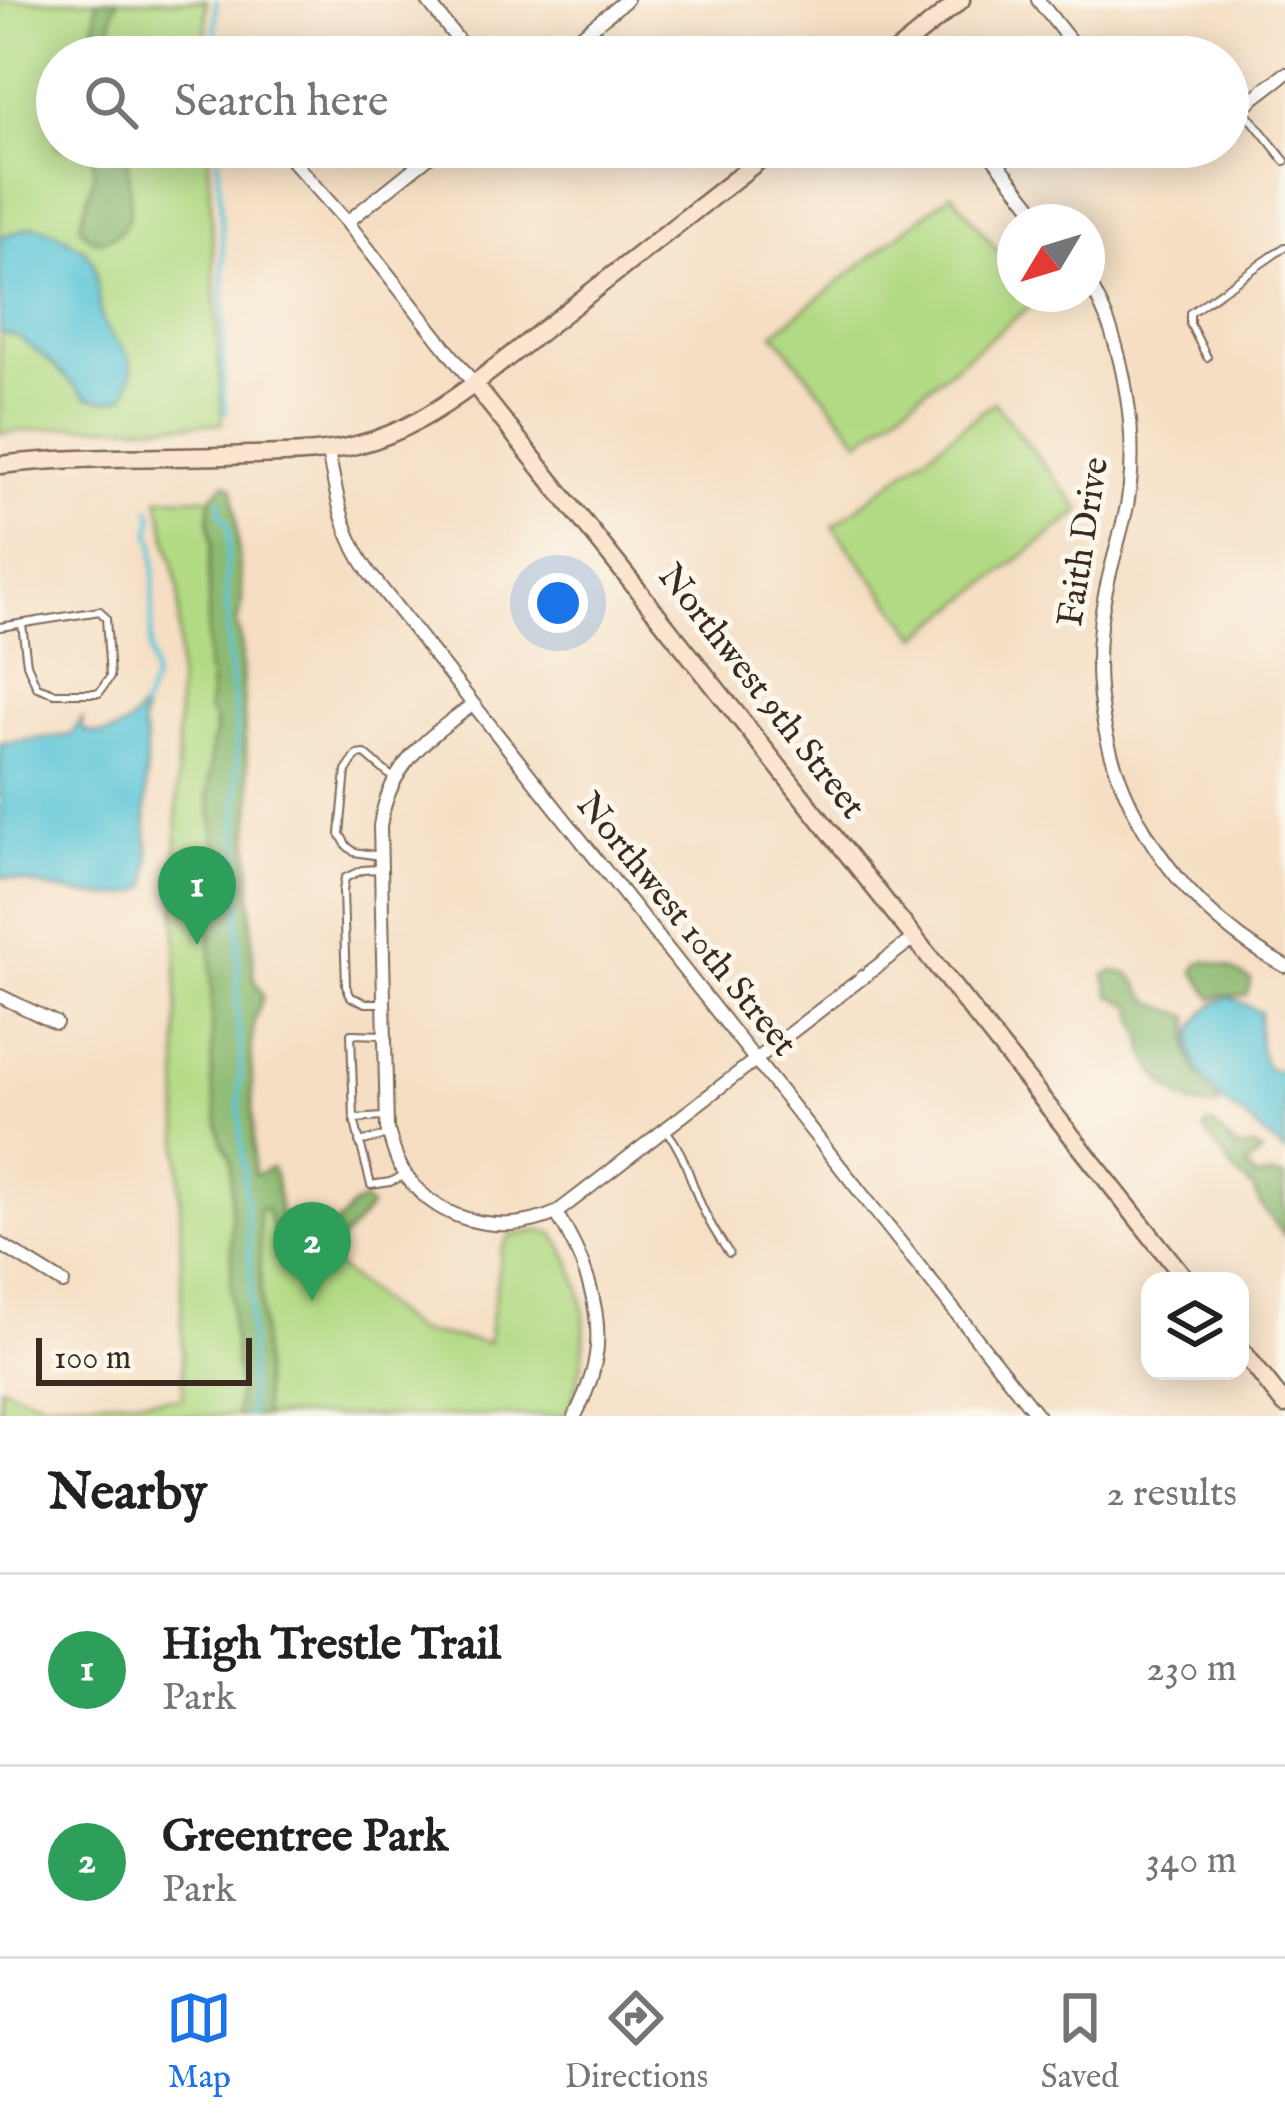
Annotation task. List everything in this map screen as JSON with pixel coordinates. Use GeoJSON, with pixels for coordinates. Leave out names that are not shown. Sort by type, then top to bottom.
{"type":"FeatureCollection","features":[{"type":"Feature","properties":{"kind":"street"},"geometry":{"type":"LineString","coordinates":[[428,0],[455,36]]}},
{"type":"Feature","properties":{"kind":"street"},"geometry":{"type":"LineString","coordinates":[[581,36],[626,0]]}},
{"type":"Feature","properties":{"kind":"street"},"geometry":{"type":"LineString","coordinates":[[921,36],[961,0]]}},
{"type":"Feature","properties":{"kind":"street"},"geometry":{"type":"LineString","coordinates":[[1038,0],[1067,36]]}},
{"type":"Feature","properties":{"kind":"street"},"geometry":{"type":"LineString","coordinates":[[1249,102],[1285,74]]}},
{"type":"Feature","properties":{"kind":"street","name":"Northwest 9th Street"},"geometry":{"type":"LineString","coordinates":[[299,168],[347,222],[1179,1272]]}},
{"type":"Feature","properties":{"kind":"street"},"geometry":{"type":"LineString","coordinates":[[347,222],[415,168]]}},
{"type":"Feature","properties":{"kind":"street"},"geometry":{"type":"LineString","coordinates":[[0,465],[328,451],[376,440],[474,384],[749,168]]}},
{"type":"Feature","properties":{"kind":"street"},"geometry":{"type":"LineString","coordinates":[[1002,168],[1030,204]]}},
{"type":"Feature","properties":{"kind":"street","name":"Faith Drive"},"geometry":{"type":"LineString","coordinates":[[1102,312],[1124,373],[1130,438],[1124,520],[1099,631],[1100,700],[1115,768],[1144,832],[1186,890],[1237,934],[1285,966]]}},
{"type":"Feature","properties":{"kind":"street","name":"Northwest 10th Street"},"geometry":{"type":"LineString","coordinates":[[328,451],[342,524],[358,556],[1038,1416]]}},
{"type":"Feature","properties":{"kind":"street"},"geometry":{"type":"LineString","coordinates":[[472,705],[415,750],[394,779],[382,810],[389,1135],[406,1175],[438,1205],[476,1222],[520,1225],[556,1213],[914,938]]}},
{"type":"Feature","properties":{"kind":"street"},"geometry":{"type":"LineString","coordinates":[[0,996],[56,1023]]}},
{"type":"Feature","properties":{"kind":"street"},"geometry":{"type":"LineString","coordinates":[[556,1213],[583,1270],[596,1322],[596,1358],[575,1416]]}},
{"type":"Feature","properties":{"kind":"street"},"geometry":{"type":"LineString","coordinates":[[0,1244],[63,1282]]}},
{"type":"Feature","properties":{"kind":"street"},"geometry":{"type":"LineString","coordinates":[[1249,1359],[1285,1405]]}},
{"type":"Feature","properties":{"kind":"lane"},"geometry":{"type":"LineString","coordinates":[[1249,118],[1285,161]]}},
{"type":"Feature","properties":{"kind":"lane"},"geometry":{"type":"LineString","coordinates":[[1207,357],[1190,325],[1190,313],[1285,247]]}},
{"type":"Feature","properties":{"kind":"lane"},"geometry":{"type":"LineString","coordinates":[[0,627],[100,611],[106,618],[110,677],[100,693],[54,693],[37,686],[27,664],[22,624]]}},
{"type":"Feature","properties":{"kind":"lane"},"geometry":{"type":"LineString","coordinates":[[380,863],[354,852],[340,834],[346,771],[357,755],[365,754],[394,779]]}},
{"type":"Feature","properties":{"kind":"lane"},"geometry":{"type":"LineString","coordinates":[[380,863],[345,878],[344,938],[346,986],[351,997],[384,1004]]}},
{"type":"Feature","properties":{"kind":"lane"},"geometry":{"type":"LineString","coordinates":[[385,1035],[350,1034],[354,1120],[370,1185],[406,1175]]}},
{"type":"Feature","properties":{"kind":"lane"},"geometry":{"type":"LineString","coordinates":[[354,1120],[387,1117]]}},
{"type":"Feature","properties":{"kind":"lane"},"geometry":{"type":"LineString","coordinates":[[667,1130],[686,1160],[710,1227],[729,1253]]}},
{"type":"Feature","properties":{"kind":"lane"},"geometry":{"type":"LineString","coordinates":[[359,1142],[389,1135]]}},
{"type":"Feature","properties":{"kind":"green space"},"geometry":{"type":"Polygon","coordinates":[[[0,0],[206,0],[207,36],[36,36],[36,168],[209,168],[222,424],[0,433],[0,0]]]}},
{"type":"Feature","properties":{"kind":"green space"},"geometry":{"type":"Polygon","coordinates":[[[97,0],[118,0],[113,36],[94,36],[97,0]]]}},
{"type":"Feature","properties":{"kind":"green space"},"geometry":{"type":"Polygon","coordinates":[[[94,168],[128,168],[125,225],[102,240],[89,237],[80,225],[94,168]]]}},
{"type":"Feature","properties":{"kind":"green space"},"geometry":{"type":"Polygon","coordinates":[[[952,193],[997,250],[997,312],[1023,312],[860,441],[774,333],[952,193]]]}},
{"type":"Feature","properties":{"kind":"green space"},"geometry":{"type":"Polygon","coordinates":[[[994,402],[1081,511],[918,637],[833,527],[994,402]]]}},
{"type":"Feature","properties":{"kind":"green space"},"geometry":{"type":"Polygon","coordinates":[[[225,483],[233,488],[242,592],[237,622],[252,800],[253,964],[263,996],[251,1045],[254,1173],[271,1168],[281,1216],[295,1230],[302,1250],[352,1206],[363,1201],[370,1207],[337,1243],[296,1269],[283,1253],[265,1208],[259,1207],[264,1416],[236,1416],[231,1159],[221,1141],[212,1084],[210,857],[215,841],[208,794],[216,722],[208,710],[209,518],[210,499],[225,483]]]}},
{"type":"Feature","properties":{"kind":"green space"},"geometry":{"type":"Polygon","coordinates":[[[226,497],[212,652],[214,884],[244,1191],[415,1331],[488,1343],[501,1250],[510,1236],[553,1233],[576,1276],[584,1323],[580,1370],[566,1416],[0,1416],[0,1386],[42,1402],[183,1398],[176,914],[179,591],[158,498],[226,497]]]}},
{"type":"Feature","properties":{"kind":"green space"},"geometry":{"type":"Polygon","coordinates":[[[1206,961],[1251,980],[1247,996],[1213,999],[1194,971],[1206,961]]]}},
{"type":"Feature","properties":{"kind":"green space"},"geometry":{"type":"Polygon","coordinates":[[[1114,971],[1133,978],[1157,1004],[1190,1017],[1191,1056],[1220,1102],[1218,1106],[1184,1100],[1157,1074],[1144,1051],[1134,1007],[1110,995],[1105,975],[1114,971]]]}},
{"type":"Feature","properties":{"kind":"green space"},"geometry":{"type":"Polygon","coordinates":[[[1213,1124],[1236,1147],[1254,1147],[1262,1153],[1246,1167],[1257,1178],[1285,1178],[1285,1236],[1254,1189],[1204,1130],[1213,1124]]]}},
{"type":"Feature","properties":{"kind":"water"},"geometry":{"type":"Polygon","coordinates":[[[34,226],[55,233],[90,257],[103,322],[130,361],[125,397],[105,401],[86,397],[19,337],[0,332],[0,237],[34,226]]]}},
{"type":"Feature","properties":{"kind":"water"},"geometry":{"type":"Polygon","coordinates":[[[141,709],[146,739],[148,886],[135,893],[99,896],[0,876],[0,743],[71,735],[82,718],[83,730],[108,734],[123,728],[141,709]]]}},
{"type":"Feature","properties":{"kind":"water"},"geometry":{"type":"Polygon","coordinates":[[[1229,996],[1260,1012],[1264,1061],[1267,1068],[1285,1073],[1285,1153],[1211,1089],[1194,1060],[1193,1031],[1200,1018],[1229,996]]]}},
{"type":"Feature","properties":{"kind":"waterway"},"geometry":{"type":"LineString","coordinates":[[215,36],[216,0]]}},
{"type":"Feature","properties":{"kind":"waterway"},"geometry":{"type":"LineString","coordinates":[[218,168],[226,413]]}},
{"type":"Feature","properties":{"kind":"waterway"},"geometry":{"type":"LineString","coordinates":[[220,499],[220,513],[229,532],[229,659],[236,720],[239,1106],[251,1280],[249,1416]]}},
{"type":"Feature","properties":{"kind":"waterway"},"geometry":{"type":"LineString","coordinates":[[142,710],[154,680],[150,509]]}},
{"type":"Feature","properties":{"kind":"place","name":"High Trestle Trail"},"geometry":{"type":"Point","coordinates":[197,945]}},
{"type":"Feature","properties":{"kind":"place","name":"Greentree Park"},"geometry":{"type":"Point","coordinates":[312,1301]}}]}
